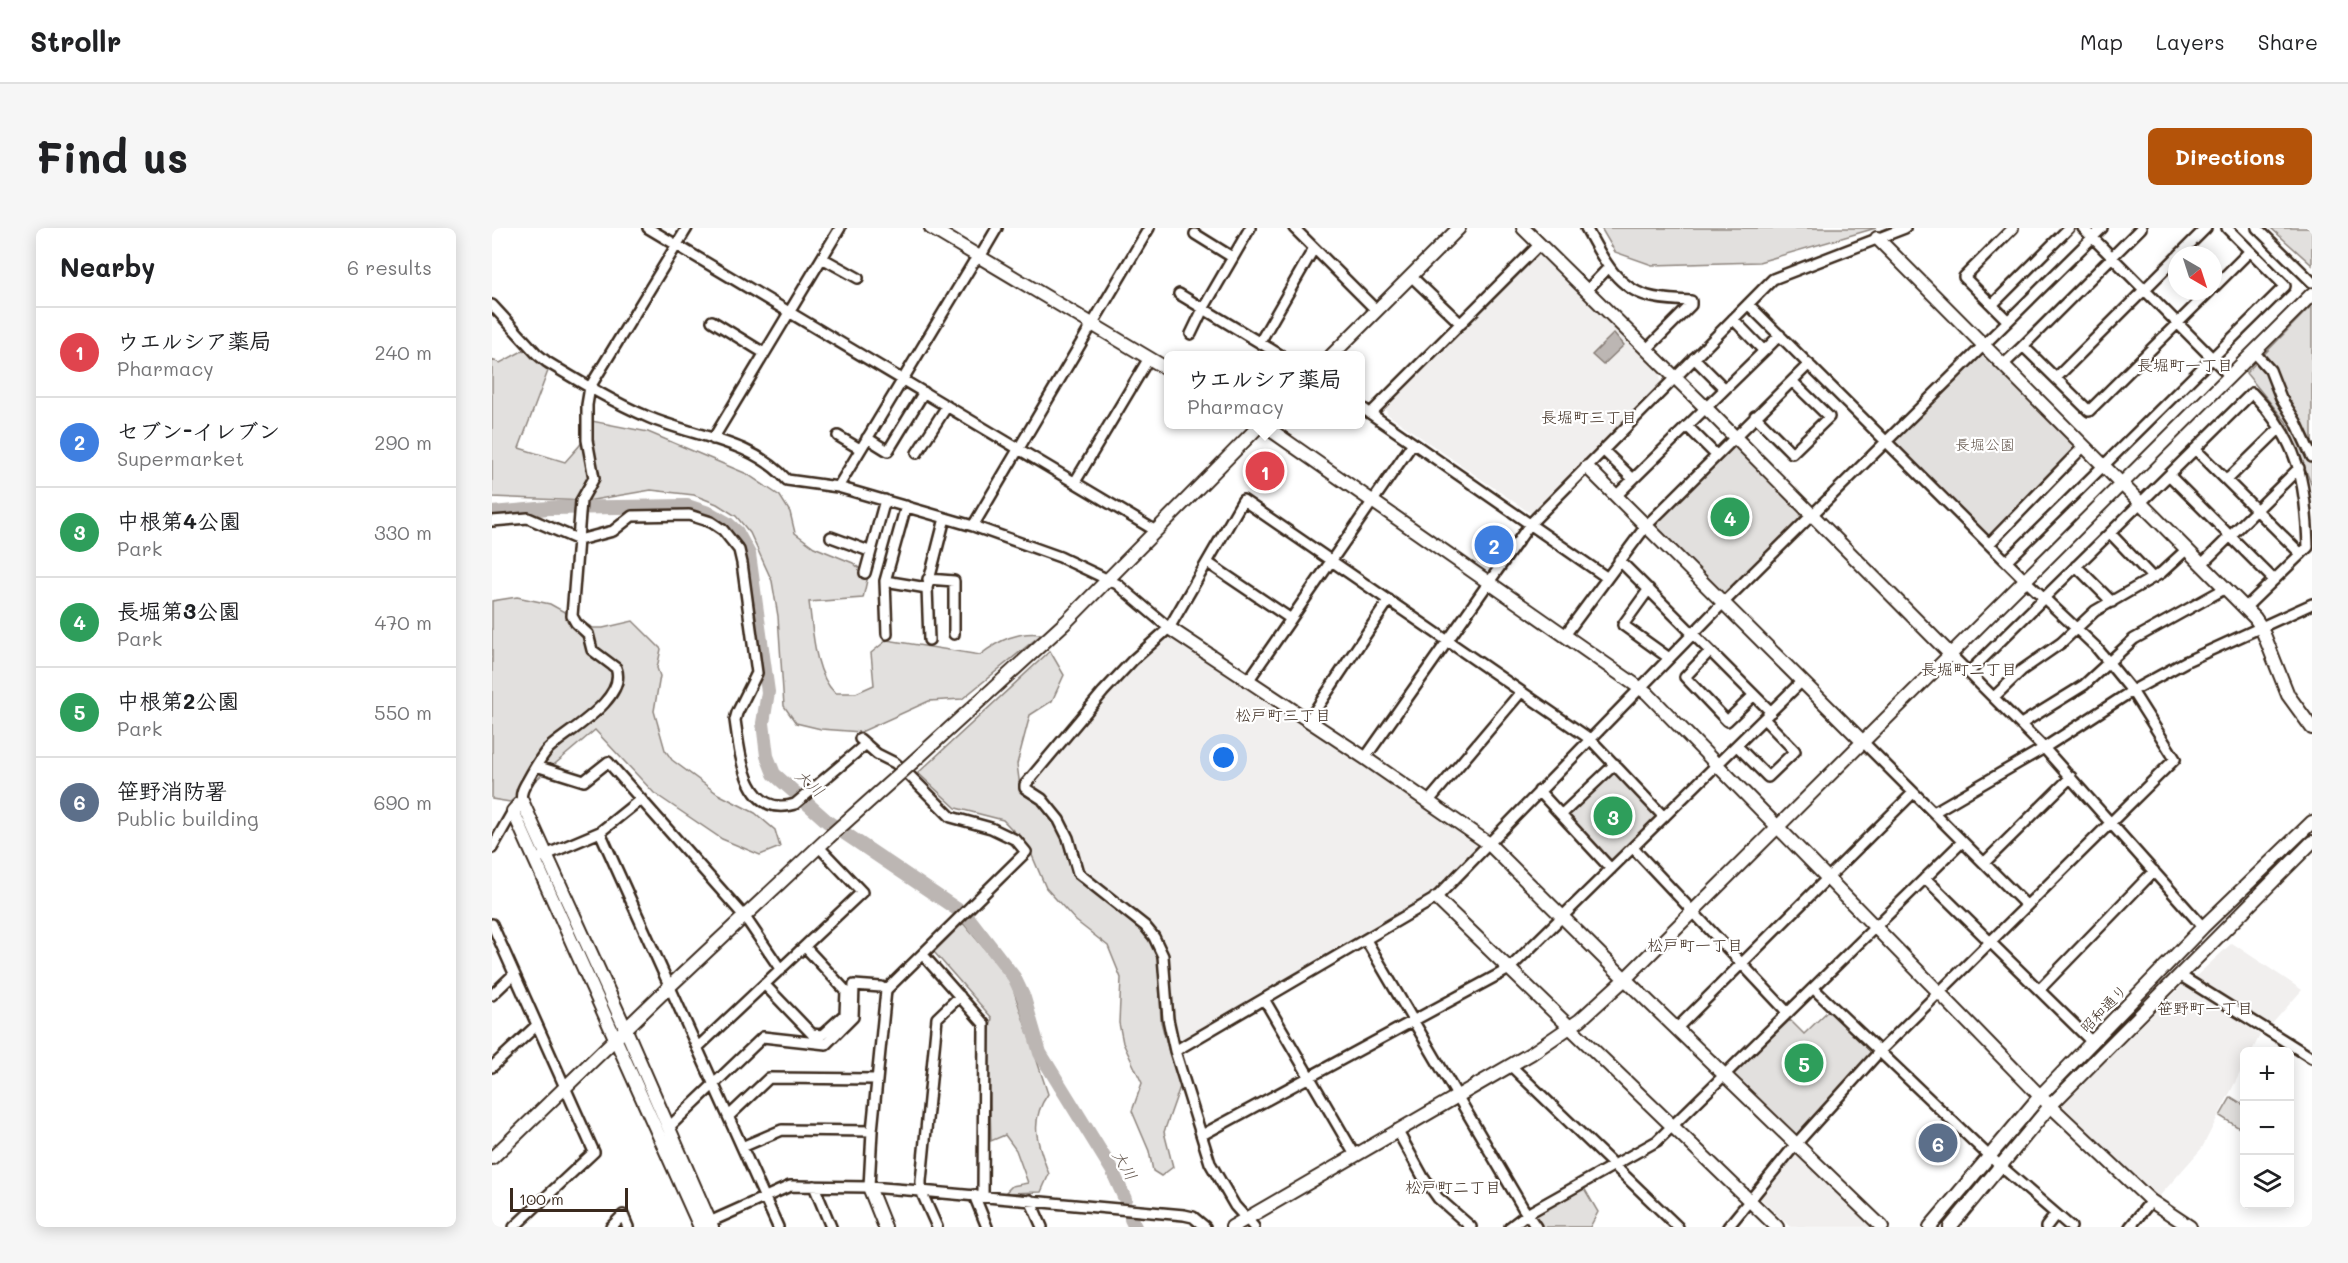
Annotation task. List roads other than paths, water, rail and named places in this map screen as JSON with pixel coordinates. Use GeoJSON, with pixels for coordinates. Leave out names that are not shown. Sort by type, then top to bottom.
{"type":"FeatureCollection","features":[{"type":"Feature","properties":{"kind":"street"},"geometry":{"type":"LineString","coordinates":[[648,228],[1156,531]]}},
{"type":"Feature","properties":{"kind":"street"},"geometry":{"type":"LineString","coordinates":[[492,848],[518,806],[523,788],[544,754],[597,711],[613,690],[616,668],[592,650],[588,634],[572,616],[581,508],[594,478],[587,440],[587,405],[590,387],[687,228]]}},
{"type":"Feature","properties":{"kind":"street"},"geometry":{"type":"LineString","coordinates":[[713,439],[840,228]]}},
{"type":"Feature","properties":{"kind":"street"},"geometry":{"type":"LineString","coordinates":[[931,228],[1164,367]]}},
{"type":"Feature","properties":{"kind":"street"},"geometry":{"type":"LineString","coordinates":[[838,487],[973,263],[980,257],[997,228]]}},
{"type":"Feature","properties":{"kind":"street"},"geometry":{"type":"LineString","coordinates":[[974,526],[1149,228]]}},
{"type":"Feature","properties":{"kind":"street"},"geometry":{"type":"LineString","coordinates":[[1191,334],[1250,228]]}},
{"type":"Feature","properties":{"kind":"street"},"geometry":{"type":"LineString","coordinates":[[1294,228],[1376,310]]}},
{"type":"Feature","properties":{"kind":"street"},"geometry":{"type":"LineString","coordinates":[[1336,351],[1459,228]]}},
{"type":"Feature","properties":{"kind":"street"},"geometry":{"type":"LineString","coordinates":[[1523,228],[2021,724],[2071,777],[2203,927]]}},
{"type":"Feature","properties":{"kind":"street"},"geometry":{"type":"LineString","coordinates":[[1586,228],[1609,267],[1635,292],[1650,297],[1691,301],[1691,305],[1647,349]]}},
{"type":"Feature","properties":{"kind":"street"},"geometry":{"type":"LineString","coordinates":[[1365,758],[1530,524],[1773,279],[1905,228]]}},
{"type":"Feature","properties":{"kind":"street"},"geometry":{"type":"LineString","coordinates":[[2008,321],[1964,277],[2013,228]]}},
{"type":"Feature","properties":{"kind":"street"},"geometry":{"type":"LineString","coordinates":[[1992,305],[2069,228]]}},
{"type":"Feature","properties":{"kind":"street"},"geometry":{"type":"LineString","coordinates":[[2083,228],[2230,376]]}},
{"type":"Feature","properties":{"kind":"street"},"geometry":{"type":"LineString","coordinates":[[1175,1051],[1436,898],[1723,603],[2103,228]]}},
{"type":"Feature","properties":{"kind":"street"},"geometry":{"type":"LineString","coordinates":[[2003,365],[2141,228]]}},
{"type":"Feature","properties":{"kind":"street"},"geometry":{"type":"LineString","coordinates":[[2188,246],[2206,228]]}},
{"type":"Feature","properties":{"kind":"street"},"geometry":{"type":"LineString","coordinates":[[2007,561],[2285,286],[2227,228]]}},
{"type":"Feature","properties":{"kind":"street"},"geometry":{"type":"LineString","coordinates":[[2258,228],[2312,282]]}},
{"type":"Feature","properties":{"kind":"street"},"geometry":{"type":"LineString","coordinates":[[1195,234],[1232,257]]}},
{"type":"Feature","properties":{"kind":"street"},"geometry":{"type":"LineString","coordinates":[[1877,238],[2245,608],[2261,627],[2288,695],[2312,728]]}},
{"type":"Feature","properties":{"kind":"street"},"geometry":{"type":"LineString","coordinates":[[1371,414],[1540,244]]}},
{"type":"Feature","properties":{"kind":"street"},"geometry":{"type":"LineString","coordinates":[[1260,342],[1314,248]]}},
{"type":"Feature","properties":{"kind":"street"},"geometry":{"type":"LineString","coordinates":[[2222,280],[2250,251]]}},
{"type":"Feature","properties":{"kind":"street"},"geometry":{"type":"LineString","coordinates":[[822,258],[858,278]]}},
{"type":"Feature","properties":{"kind":"street"},"geometry":{"type":"LineString","coordinates":[[2056,378],[2168,266]]}},
{"type":"Feature","properties":{"kind":"street"},"geometry":{"type":"LineString","coordinates":[[1587,290],[1609,267]]}},
{"type":"Feature","properties":{"kind":"street"},"geometry":{"type":"LineString","coordinates":[[1411,276],[1461,324]]}},
{"type":"Feature","properties":{"kind":"street"},"geometry":{"type":"LineString","coordinates":[[1179,294],[1274,351]]}},
{"type":"Feature","properties":{"kind":"street"},"geometry":{"type":"LineString","coordinates":[[1232,1227],[1249,1223],[1355,1155],[1570,1028],[1625,979],[1778,828],[2312,294]]}},
{"type":"Feature","properties":{"kind":"street"},"geometry":{"type":"LineString","coordinates":[[2023,346],[2089,411],[2202,300]]}},
{"type":"Feature","properties":{"kind":"street"},"geometry":{"type":"LineString","coordinates":[[1728,1227],[1796,1144],[1880,1052],[2175,759],[2132,691],[2077,628],[2025,580],[1748,304]]}},
{"type":"Feature","properties":{"kind":"street"},"geometry":{"type":"LineString","coordinates":[[492,305],[537,354],[590,387],[649,418],[741,447],[775,467],[787,480],[838,487],[974,526],[1060,556],[1117,584],[1169,628],[1488,843],[1882,1227]]}},
{"type":"Feature","properties":{"kind":"street"},"geometry":{"type":"LineString","coordinates":[[1733,319],[1764,351]]}},
{"type":"Feature","properties":{"kind":"street"},"geometry":{"type":"LineString","coordinates":[[712,321],[764,352]]}},
{"type":"Feature","properties":{"kind":"street"},"geometry":{"type":"LineString","coordinates":[[1616,496],[1780,335]]}},
{"type":"Feature","properties":{"kind":"street"},"geometry":{"type":"LineString","coordinates":[[2254,352],[2270,370],[2281,399],[2296,422],[2312,457]]}},
{"type":"Feature","properties":{"kind":"street"},"geometry":{"type":"LineString","coordinates":[[1075,482],[1149,358]]}},
{"type":"Feature","properties":{"kind":"street"},"geometry":{"type":"LineString","coordinates":[[1694,358],[1725,389]]}},
{"type":"Feature","properties":{"kind":"street"},"geometry":{"type":"LineString","coordinates":[[1565,634],[1646,526],[1734,436],[1809,364]]}},
{"type":"Feature","properties":{"kind":"street"},"geometry":{"type":"LineString","coordinates":[[1755,416],[1792,453],[1829,417],[1792,381]]}},
{"type":"Feature","properties":{"kind":"street"},"geometry":{"type":"LineString","coordinates":[[867,438],[888,451],[924,392]]}},
{"type":"Feature","properties":{"kind":"street"},"geometry":{"type":"LineString","coordinates":[[1969,672],[2252,393],[2267,408],[2293,450],[2307,503],[2308,547],[2245,608]]}},
{"type":"Feature","properties":{"kind":"street"},"geometry":{"type":"LineString","coordinates":[[917,453],[947,406]]}},
{"type":"Feature","properties":{"kind":"street"},"geometry":{"type":"LineString","coordinates":[[1365,410],[1606,577]]}},
{"type":"Feature","properties":{"kind":"street"},"geometry":{"type":"LineString","coordinates":[[1687,426],[1716,454]]}},
{"type":"Feature","properties":{"kind":"street"},"geometry":{"type":"LineString","coordinates":[[2227,480],[2280,428]]}},
{"type":"Feature","properties":{"kind":"street"},"geometry":{"type":"LineString","coordinates":[[492,1158],[829,837],[1066,622],[1256,429]]}},
{"type":"Feature","properties":{"kind":"street"},"geometry":{"type":"LineString","coordinates":[[1268,429],[1640,688],[2050,1106],[2151,1201],[2190,1227]]}},
{"type":"Feature","properties":{"kind":"street"},"geometry":{"type":"LineString","coordinates":[[838,436],[860,449]]}},
{"type":"Feature","properties":{"kind":"street"},"geometry":{"type":"LineString","coordinates":[[1248,681],[1413,443]]}},
{"type":"Feature","properties":{"kind":"street"},"geometry":{"type":"LineString","coordinates":[[1989,544],[2084,446]]}},
{"type":"Feature","properties":{"kind":"street"},"geometry":{"type":"LineString","coordinates":[[2196,449],[2301,554]]}},
{"type":"Feature","properties":{"kind":"street"},"geometry":{"type":"LineString","coordinates":[[1604,450],[1633,479]]}},
{"type":"Feature","properties":{"kind":"street"},"geometry":{"type":"LineString","coordinates":[[1587,467],[2026,905]]}},
{"type":"Feature","properties":{"kind":"street"},"geometry":{"type":"LineString","coordinates":[[2202,564],[2299,468]]}},
{"type":"Feature","properties":{"kind":"street"},"geometry":{"type":"LineString","coordinates":[[2169,475],[2274,580]]}},
{"type":"Feature","properties":{"kind":"street"},"geometry":{"type":"LineString","coordinates":[[865,573],[869,551],[885,500]]}},
{"type":"Feature","properties":{"kind":"street"},"geometry":{"type":"LineString","coordinates":[[1249,1223],[1210,1163],[1175,1051],[1168,1019],[1163,956],[1154,937],[1145,926],[1078,873],[1068,838],[1059,820],[1042,799],[1025,788],[1025,785],[1103,692],[1133,660],[1169,628],[1243,500],[1590,739],[1664,817]]}},
{"type":"Feature","properties":{"kind":"street"},"geometry":{"type":"LineString","coordinates":[[887,634],[885,581],[906,506]]}},
{"type":"Feature","properties":{"kind":"street"},"geometry":{"type":"LineString","coordinates":[[492,521],[528,518],[579,540],[613,531],[632,516],[676,514],[689,515],[711,522],[723,530],[740,550],[757,673],[736,713],[735,720],[744,772],[758,796],[764,802],[783,808],[798,801],[863,741],[910,776],[951,817],[991,828],[1016,840],[1026,852],[886,990],[872,1131],[869,1187],[885,1227]]}},
{"type":"Feature","properties":{"kind":"street"},"geometry":{"type":"LineString","coordinates":[[929,640],[927,583],[945,518]]}},
{"type":"Feature","properties":{"kind":"street"},"geometry":{"type":"LineString","coordinates":[[2110,533],[2153,578]]}},
{"type":"Feature","properties":{"kind":"street"},"geometry":{"type":"LineString","coordinates":[[831,537],[869,551]]}},
{"type":"Feature","properties":{"kind":"street"},"geometry":{"type":"LineString","coordinates":[[1994,697],[2022,670],[2061,643],[2095,611],[2153,578],[2187,549]]}},
{"type":"Feature","properties":{"kind":"street"},"geometry":{"type":"LineString","coordinates":[[1619,560],[1771,712]]}},
{"type":"Feature","properties":{"kind":"street"},"geometry":{"type":"LineString","coordinates":[[1208,563],[1291,619]]}},
{"type":"Feature","properties":{"kind":"street"},"geometry":{"type":"LineString","coordinates":[[2076,566],[2112,602]]}},
{"type":"Feature","properties":{"kind":"street"},"geometry":{"type":"LineString","coordinates":[[885,581],[927,583],[954,581],[954,634]]}},
{"type":"Feature","properties":{"kind":"street"},"geometry":{"type":"LineString","coordinates":[[2021,724],[2084,685],[2134,639],[2226,588]]}},
{"type":"Feature","properties":{"kind":"street"},"geometry":{"type":"LineString","coordinates":[[1649,589],[1623,626],[1670,658]]}},
{"type":"Feature","properties":{"kind":"street"},"geometry":{"type":"LineString","coordinates":[[1308,721],[1389,600]]}},
{"type":"Feature","properties":{"kind":"street"},"geometry":{"type":"LineString","coordinates":[[1934,812],[2044,748],[2132,691],[2187,662],[2312,604]]}},
{"type":"Feature","properties":{"kind":"street"},"geometry":{"type":"LineString","coordinates":[[1710,651],[1685,677],[1727,721],[1754,695]]}},
{"type":"Feature","properties":{"kind":"street"},"geometry":{"type":"LineString","coordinates":[[1202,1136],[1509,969],[1802,681]]}},
{"type":"Feature","properties":{"kind":"street"},"geometry":{"type":"LineString","coordinates":[[1428,802],[1521,692]]}},
{"type":"Feature","properties":{"kind":"street"},"geometry":{"type":"LineString","coordinates":[[1737,746],[1768,777],[1795,751],[1764,719]]}},
{"type":"Feature","properties":{"kind":"street"},"geometry":{"type":"LineString","coordinates":[[536,766],[584,781],[608,762],[746,917],[780,970]]}},
{"type":"Feature","properties":{"kind":"street"},"geometry":{"type":"LineString","coordinates":[[1561,815],[1615,764]]}},
{"type":"Feature","properties":{"kind":"street"},"geometry":{"type":"LineString","coordinates":[[1984,863],[2071,777]]}},
{"type":"Feature","properties":{"kind":"street"},"geometry":{"type":"LineString","coordinates":[[1539,792],[1611,869]]}},
{"type":"Feature","properties":{"kind":"street"},"geometry":{"type":"LineString","coordinates":[[1677,1028],[1913,793]]}},
{"type":"Feature","properties":{"kind":"street"},"geometry":{"type":"LineString","coordinates":[[541,858],[600,832],[641,799]]}},
{"type":"Feature","properties":{"kind":"street"},"geometry":{"type":"LineString","coordinates":[[518,806],[615,1040],[705,1226]]}},
{"type":"Feature","properties":{"kind":"street","name":"昭和通り"},"geometry":{"type":"LineString","coordinates":[[1930,1227],[2040,1096],[2203,927],[2312,822]]}},
{"type":"Feature","properties":{"kind":"street"},"geometry":{"type":"LineString","coordinates":[[600,832],[778,1227]]}},
{"type":"Feature","properties":{"kind":"street"},"geometry":{"type":"LineString","coordinates":[[1510,1227],[1527,1214],[1657,1141],[1726,1076],[1962,842]]}},
{"type":"Feature","properties":{"kind":"street","name":"昭和通り"},"geometry":{"type":"LineString","coordinates":[[1950,1227],[2050,1106],[2312,842]]}},
{"type":"Feature","properties":{"kind":"street"},"geometry":{"type":"LineString","coordinates":[[697,1048],[862,892],[819,847]]}},
{"type":"Feature","properties":{"kind":"street"},"geometry":{"type":"LineString","coordinates":[[1633,848],[1788,1013]]}},
{"type":"Feature","properties":{"kind":"street"},"geometry":{"type":"LineString","coordinates":[[541,858],[626,1030],[668,1128],[705,1226]]}},
{"type":"Feature","properties":{"kind":"street"},"geometry":{"type":"LineString","coordinates":[[2039,990],[2154,871]]}},
{"type":"Feature","properties":{"kind":"street"},"geometry":{"type":"LineString","coordinates":[[1925,878],[2093,1043]]}},
{"type":"Feature","properties":{"kind":"street"},"geometry":{"type":"LineString","coordinates":[[1436,898],[1777,1227]]}},
{"type":"Feature","properties":{"kind":"street"},"geometry":{"type":"LineString","coordinates":[[492,924],[594,1152],[514,1227]]}},
{"type":"Feature","properties":{"kind":"street"},"geometry":{"type":"LineString","coordinates":[[1366,940],[1536,1227]]}},
{"type":"Feature","properties":{"kind":"street"},"geometry":{"type":"LineString","coordinates":[[765,985],[812,1034],[822,1035],[845,1014],[846,990],[805,947]]}},
{"type":"Feature","properties":{"kind":"street"},"geometry":{"type":"LineString","coordinates":[[923,955],[984,1024],[978,1195],[987,1227]]}},
{"type":"Feature","properties":{"kind":"street"},"geometry":{"type":"LineString","coordinates":[[492,994],[514,974]]}},
{"type":"Feature","properties":{"kind":"street"},"geometry":{"type":"LineString","coordinates":[[2181,976],[2312,1058]]}},
{"type":"Feature","properties":{"kind":"street"},"geometry":{"type":"LineString","coordinates":[[668,1128],[763,1037],[825,1044],[853,1017],[854,985],[881,987],[886,990]]}},
{"type":"Feature","properties":{"kind":"street"},"geometry":{"type":"LineString","coordinates":[[1813,988],[2000,1167],[2071,1227]]}},
{"type":"Feature","properties":{"kind":"street"},"geometry":{"type":"LineString","coordinates":[[937,1227],[921,1191],[937,1018],[960,996]]}},
{"type":"Feature","properties":{"kind":"street"},"geometry":{"type":"LineString","coordinates":[[1264,999],[1355,1155]]}},
{"type":"Feature","properties":{"kind":"street"},"geometry":{"type":"LineString","coordinates":[[492,1066],[537,1025]]}},
{"type":"Feature","properties":{"kind":"street"},"geometry":{"type":"LineString","coordinates":[[1510,1065],[1678,1227]]}},
{"type":"Feature","properties":{"kind":"street"},"geometry":{"type":"LineString","coordinates":[[729,1116],[770,1078],[877,1079]]}},
{"type":"Feature","properties":{"kind":"street"},"geometry":{"type":"LineString","coordinates":[[742,1147],[782,1130],[872,1131]]}},
{"type":"Feature","properties":{"kind":"street"},"geometry":{"type":"LineString","coordinates":[[1397,1130],[1423,1177],[1438,1198],[1471,1227]]}},
{"type":"Feature","properties":{"kind":"street"},"geometry":{"type":"LineString","coordinates":[[705,1226],[790,1186],[814,1186],[869,1187],[1145,1210],[1193,1217],[1205,1227]]}},
{"type":"Feature","properties":{"kind":"street"},"geometry":{"type":"LineString","coordinates":[[814,1186],[831,1227]]}},
{"type":"Feature","properties":{"kind":"street"},"geometry":{"type":"LineString","coordinates":[[1030,1200],[1042,1227]]}},
{"type":"Feature","properties":{"kind":"street"},"geometry":{"type":"LineString","coordinates":[[2130,1227],[2151,1201]]}},
{"type":"Feature","properties":{"kind":"street"},"geometry":{"type":"LineString","coordinates":[[2046,1227],[2056,1214]]}},
{"type":"Feature","properties":{"kind":"street"},"geometry":{"type":"LineString","coordinates":[[611,1227],[623,1215],[628,1227]]}},
{"type":"Feature","properties":{"kind":"street"},"geometry":{"type":"LineString","coordinates":[[1037,1215],[1049,1227]]}},
{"type":"Feature","properties":{"kind":"waterway","name":"大川"},"geometry":{"type":"LineString","coordinates":[[492,513],[549,508],[687,506],[711,514],[737,532],[749,554],[768,692],[763,723],[767,756],[774,774],[828,822],[967,916],[1014,977],[1024,998],[1040,1053],[1112,1170],[1125,1199]]}},
{"type":"Feature","properties":{"kind":"waterway","name":"大川"},"geometry":{"type":"LineString","coordinates":[[1131,1219],[1135,1227]]}},
{"type":"Feature","properties":{"kind":"place","name":"ウエルシア薬局"},"geometry":{"type":"Point","coordinates":[1265,471]}},
{"type":"Feature","properties":{"kind":"place","name":"長堀第3公園"},"geometry":{"type":"Point","coordinates":[1730,517]}},
{"type":"Feature","properties":{"kind":"place","name":"セブン-イレブン"},"geometry":{"type":"Point","coordinates":[1494,545]}},
{"type":"Feature","properties":{"kind":"place","name":"中根第4公園"},"geometry":{"type":"Point","coordinates":[1613,816]}},
{"type":"Feature","properties":{"kind":"place","name":"中根第2公園"},"geometry":{"type":"Point","coordinates":[1804,1063]}},
{"type":"Feature","properties":{"kind":"place","name":"笹野消防署"},"geometry":{"type":"Point","coordinates":[1938,1143]}},
{"type":"Feature","properties":{"kind":"district","name":"長堀町一丁目"},"geometry":{"type":"Point","coordinates":[2185,365]}},
{"type":"Feature","properties":{"kind":"district","name":"長堀町三丁目"},"geometry":{"type":"Point","coordinates":[1589,417]}},
{"type":"Feature","properties":{"kind":"district","name":"長堀町二丁目"},"geometry":{"type":"Point","coordinates":[1969,669]}},
{"type":"Feature","properties":{"kind":"district","name":"松戸町三丁目"},"geometry":{"type":"Point","coordinates":[1283,715]}},
{"type":"Feature","properties":{"kind":"district","name":"松戸町一丁目"},"geometry":{"type":"Point","coordinates":[1695,945]}},
{"type":"Feature","properties":{"kind":"district","name":"笹野町一丁目"},"geometry":{"type":"Point","coordinates":[2205,1008]}},
{"type":"Feature","properties":{"kind":"district","name":"松戸町二丁目"},"geometry":{"type":"Point","coordinates":[1453,1187]}},
{"type":"Feature","properties":{"kind":"park label","name":"長堀公園"},"geometry":{"type":"Point","coordinates":[1985,445]}}]}
